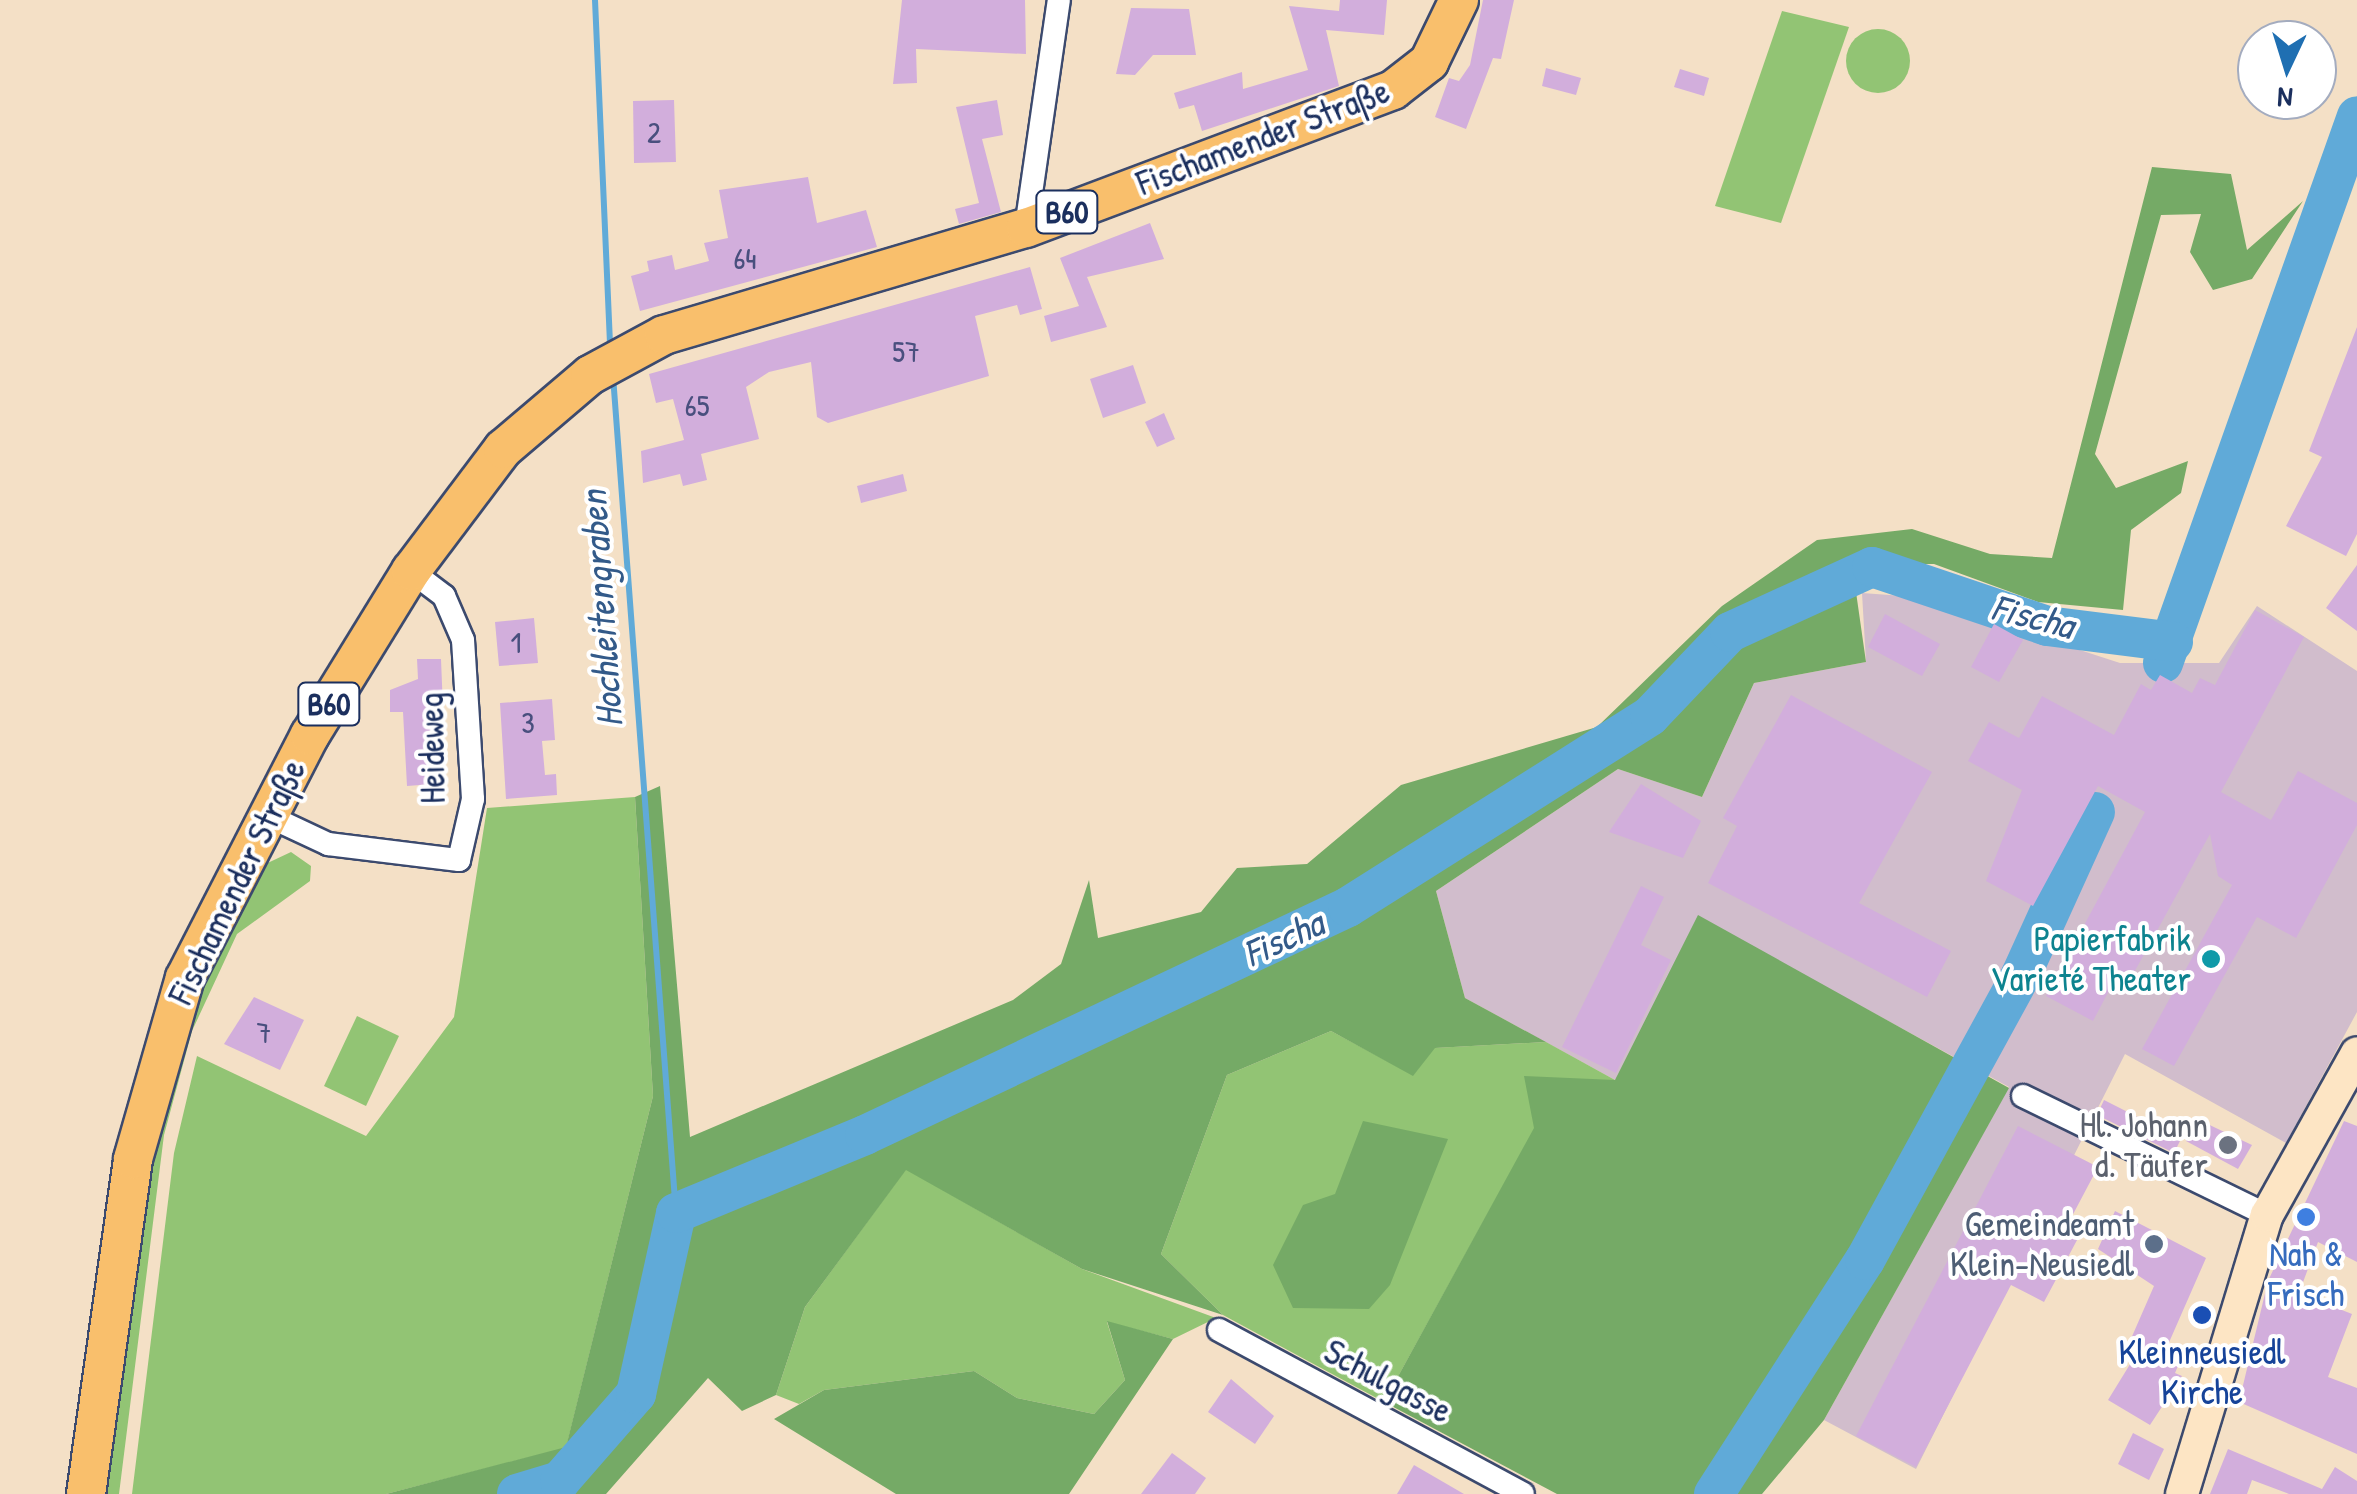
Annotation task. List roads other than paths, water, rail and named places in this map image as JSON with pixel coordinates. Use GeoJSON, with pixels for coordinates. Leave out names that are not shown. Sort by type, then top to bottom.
{"type":"FeatureCollection","features":[{"type":"Feature","properties":{"kind":"main road","name":"Fischamender Straße"},"geometry":{"type":"LineString","coordinates":[[86,1494],[152,1072],[185,978],[264,814],[411,571],[503,449],[614,362],[717,316],[1026,228],[1392,90],[1429,62],[1458,0]]}},
{"type":"Feature","properties":{"kind":"main road"},"geometry":{"type":"LineString","coordinates":[[2182,1494],[2267,1215],[2357,1052]]}},
{"type":"Feature","properties":{"kind":"street"},"geometry":{"type":"LineString","coordinates":[[1026,228],[1058,0]]}},
{"type":"Feature","properties":{"kind":"street","name":"Heideweg"},"geometry":{"type":"LineString","coordinates":[[264,814],[328,844],[459,860],[474,799],[463,640],[444,596],[411,571]]}},
{"type":"Feature","properties":{"kind":"street"},"geometry":{"type":"LineString","coordinates":[[2023,1096],[2267,1215]]}},
{"type":"Feature","properties":{"kind":"street","name":"Schulgasse"},"geometry":{"type":"LineString","coordinates":[[1219,1330],[1523,1494]]}},
{"type":"Feature","properties":{"kind":"waterway","name":"Hochleitengraben"},"geometry":{"type":"LineString","coordinates":[[595,0],[610,348]]}},
{"type":"Feature","properties":{"kind":"waterway","name":"Fischa"},"geometry":{"type":"LineString","coordinates":[[2163,663],[2357,116]]}},
{"type":"Feature","properties":{"kind":"waterway","name":"Hochleitengraben"},"geometry":{"type":"LineString","coordinates":[[613,376],[676,1213]]}},
{"type":"Feature","properties":{"kind":"waterway","name":"Fischa"},"geometry":{"type":"LineString","coordinates":[[517,1494],[560,1481],[636,1394],[676,1213],[865,1135],[1348,907],[1650,716],[1730,632],[1872,567],[2047,626],[2173,642]]}},
{"type":"Feature","properties":{"kind":"waterway","name":"Fischa"},"geometry":{"type":"LineString","coordinates":[[1714,1494],[1865,1260],[2021,975],[2095,812]]}},
{"type":"Feature","properties":{"kind":"place","name":"Papierfabrik Varieté Theater"},"geometry":{"type":"Point","coordinates":[2211,959]}},
{"type":"Feature","properties":{"kind":"place","name":"Hl. Johann d. Täufer"},"geometry":{"type":"Point","coordinates":[2228,1145]}},
{"type":"Feature","properties":{"kind":"place","name":"Nah & Frisch"},"geometry":{"type":"Point","coordinates":[2306,1217]}},
{"type":"Feature","properties":{"kind":"place","name":"Gemeindeamt Klein-Neusiedl"},"geometry":{"type":"Point","coordinates":[2154,1244]}},
{"type":"Feature","properties":{"kind":"place","name":"Kleinneusiedl Kirche"},"geometry":{"type":"Point","coordinates":[2202,1315]}}]}
